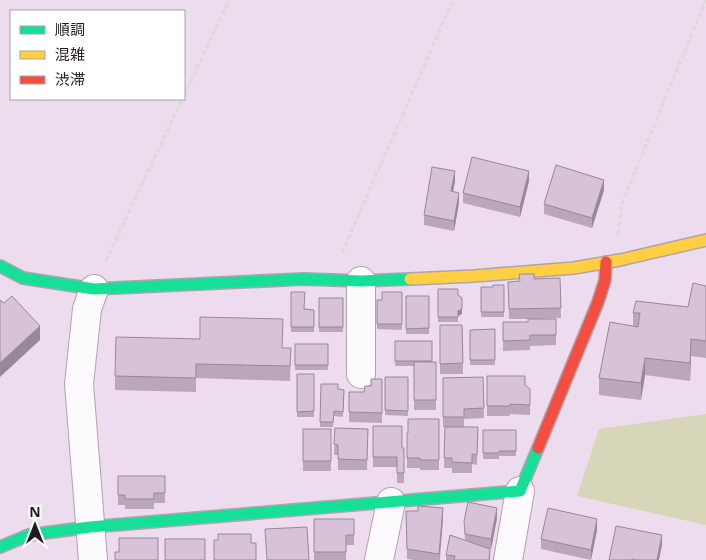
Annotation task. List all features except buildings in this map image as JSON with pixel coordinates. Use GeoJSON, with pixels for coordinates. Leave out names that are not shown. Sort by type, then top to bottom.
{"type":"FeatureCollection","features":[{"type":"Feature","properties":{"kind":"street"},"geometry":{"type":"LineString","coordinates":[[0,266],[23,278],[94,289],[304,279],[349,281],[474,276],[574,268],[620,260],[706,240]]}},
{"type":"Feature","properties":{"kind":"street"},"geometry":{"type":"LineString","coordinates":[[508,560],[520,490],[598,302],[605,280],[606,262]]}},
{"type":"Feature","properties":{"kind":"street"},"geometry":{"type":"LineString","coordinates":[[349,281],[362,374]]}},
{"type":"Feature","properties":{"kind":"street"},"geometry":{"type":"LineString","coordinates":[[93,560],[79,384],[87,309],[94,289]]}},
{"type":"Feature","properties":{"kind":"street"},"geometry":{"type":"LineString","coordinates":[[0,547],[29,535],[90,527],[520,490]]}},
{"type":"Feature","properties":{"kind":"street"},"geometry":{"type":"LineString","coordinates":[[379,560],[391,502]]}},
{"type":"Feature","properties":{"kind":"path"},"geometry":{"type":"LineString","coordinates":[[185,93],[230,0]]}},
{"type":"Feature","properties":{"kind":"path"},"geometry":{"type":"LineString","coordinates":[[349,281],[341,254],[453,0]]}},
{"type":"Feature","properties":{"kind":"path"},"geometry":{"type":"LineString","coordinates":[[620,260],[617,232],[622,203],[706,0]]}},
{"type":"Feature","properties":{"kind":"path"},"geometry":{"type":"LineString","coordinates":[[94,289],[182,100]]}},
{"type":"Feature","properties":{"kind":"shaded area"},"geometry":{"type":"Polygon","coordinates":[[[706,414],[706,525],[577,496],[599,429],[706,414]]]}},
{"type":"Feature","properties":{"kind":"traffic: fast"},"geometry":{"type":"LineString","coordinates":[[0,266],[23,278],[94,289],[304,279],[361,281],[410,279]]}},
{"type":"Feature","properties":{"kind":"traffic: fast"},"geometry":{"type":"LineString","coordinates":[[0,547],[29,535],[90,527],[520,491],[538,448]]}},
{"type":"Feature","properties":{"kind":"traffic: slow"},"geometry":{"type":"LineString","coordinates":[[410,279],[574,268],[620,260],[706,240]]}},
{"type":"Feature","properties":{"kind":"traffic: jam"},"geometry":{"type":"LineString","coordinates":[[538,448],[598,302],[605,280],[606,262]]}}]}
